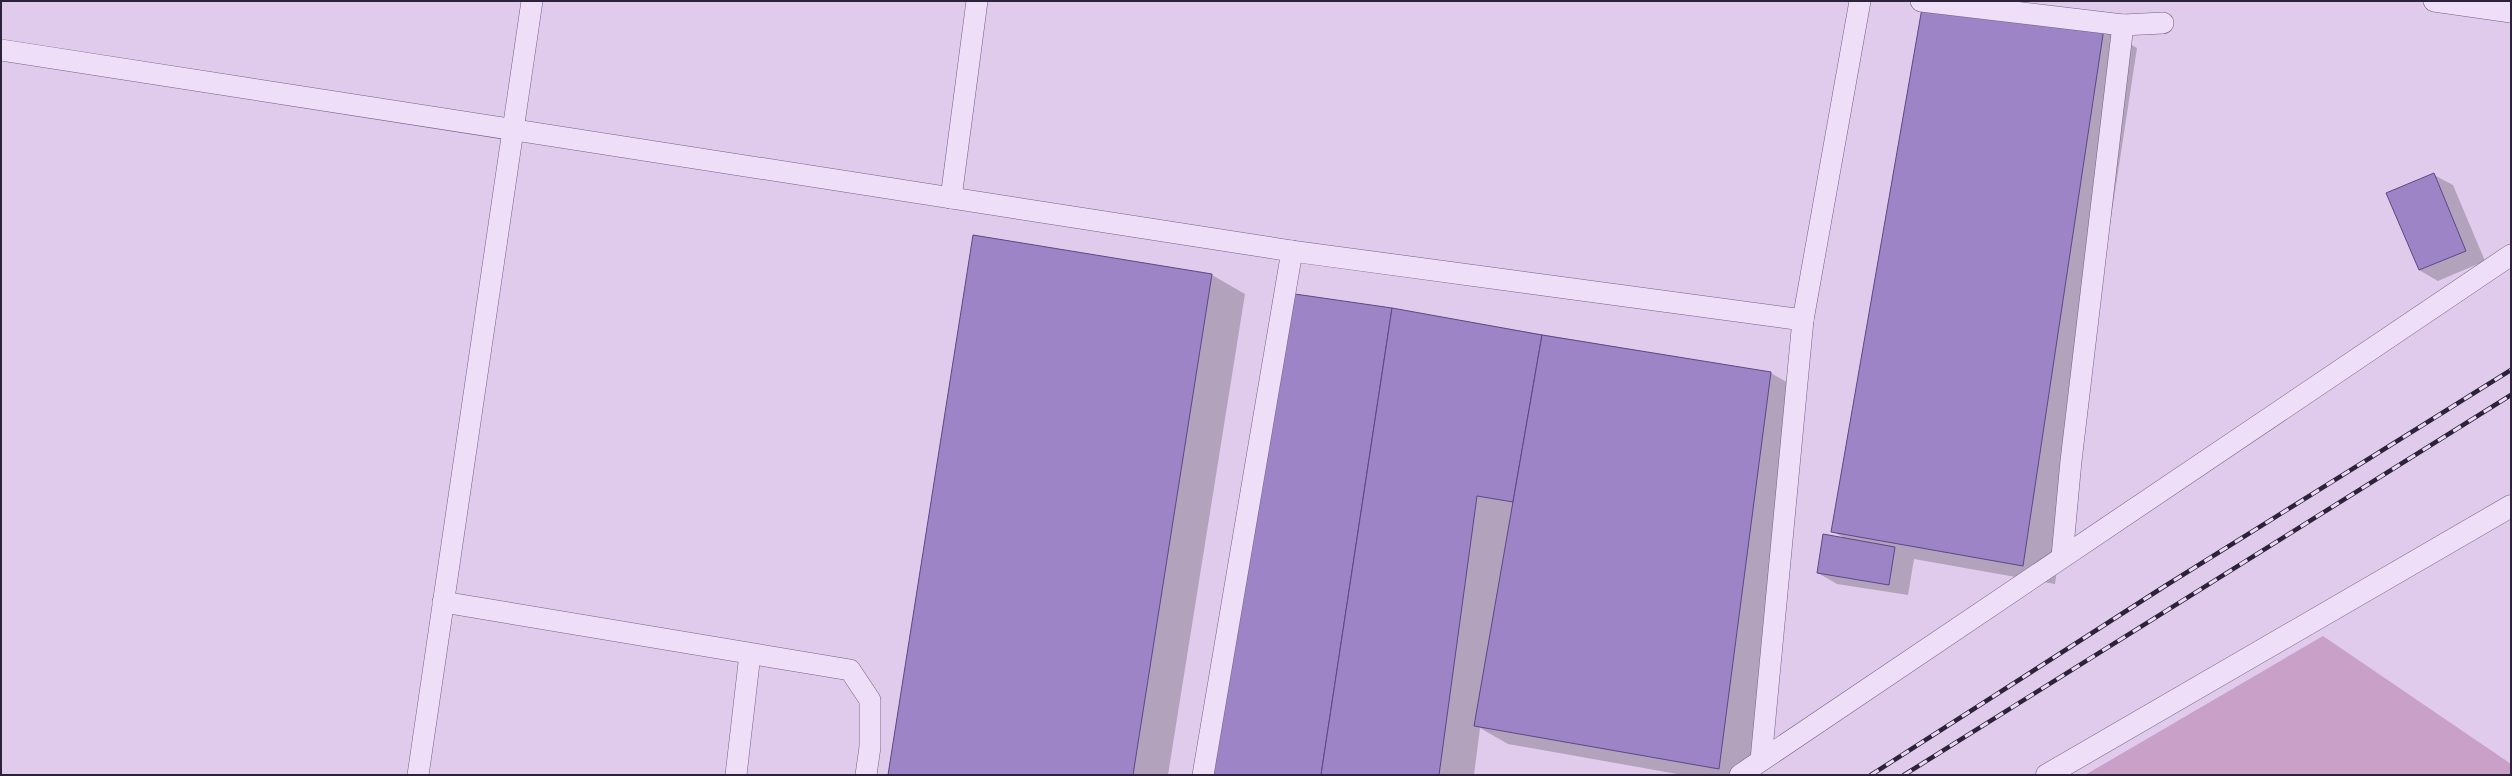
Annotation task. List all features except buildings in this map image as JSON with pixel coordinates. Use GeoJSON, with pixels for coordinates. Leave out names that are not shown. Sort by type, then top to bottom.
{"type":"FeatureCollection","features":[{"type":"Feature","properties":{"kind":"street"},"geometry":{"type":"LineString","coordinates":[[2047,775],[2511,506]]}},
{"type":"Feature","properties":{"kind":"lane"},"geometry":{"type":"LineString","coordinates":[[418,775],[532,1]]}},
{"type":"Feature","properties":{"kind":"lane"},"geometry":{"type":"LineString","coordinates":[[950,198],[977,1]]}},
{"type":"Feature","properties":{"kind":"lane"},"geometry":{"type":"LineString","coordinates":[[1761,760],[1803,320],[1860,1]]}},
{"type":"Feature","properties":{"kind":"lane"},"geometry":{"type":"LineString","coordinates":[[1921,1],[2123,25],[2163,23]]}},
{"type":"Feature","properties":{"kind":"lane"},"geometry":{"type":"LineString","coordinates":[[2434,1],[2511,12]]}},
{"type":"Feature","properties":{"kind":"lane"},"geometry":{"type":"LineString","coordinates":[[2062,557],[2071,461],[2123,25]]}},
{"type":"Feature","properties":{"kind":"lane"},"geometry":{"type":"LineString","coordinates":[[1,50],[513,131],[1292,251],[1803,320]]}},
{"type":"Feature","properties":{"kind":"lane"},"geometry":{"type":"LineString","coordinates":[[1204,775],[1292,251]]}},
{"type":"Feature","properties":{"kind":"lane"},"geometry":{"type":"LineString","coordinates":[[1740,775],[2511,255]]}},
{"type":"Feature","properties":{"kind":"lane"},"geometry":{"type":"LineString","coordinates":[[443,602],[850,670],[870,700],[870,747],[866,775]]}},
{"type":"Feature","properties":{"kind":"lane"},"geometry":{"type":"LineString","coordinates":[[736,775],[750,654]]}},
{"type":"Feature","properties":{"kind":"shaded area"},"geometry":{"type":"Polygon","coordinates":[[[2323,636],[2511,764],[2511,775],[2085,775],[2323,636]]]}},
{"type":"Feature","properties":{"kind":"railway"},"geometry":{"type":"LineString","coordinates":[[1871,775],[2165,586],[2511,370]]}},
{"type":"Feature","properties":{"kind":"railway"},"geometry":{"type":"LineString","coordinates":[[1904,775],[2511,395]]}}]}
